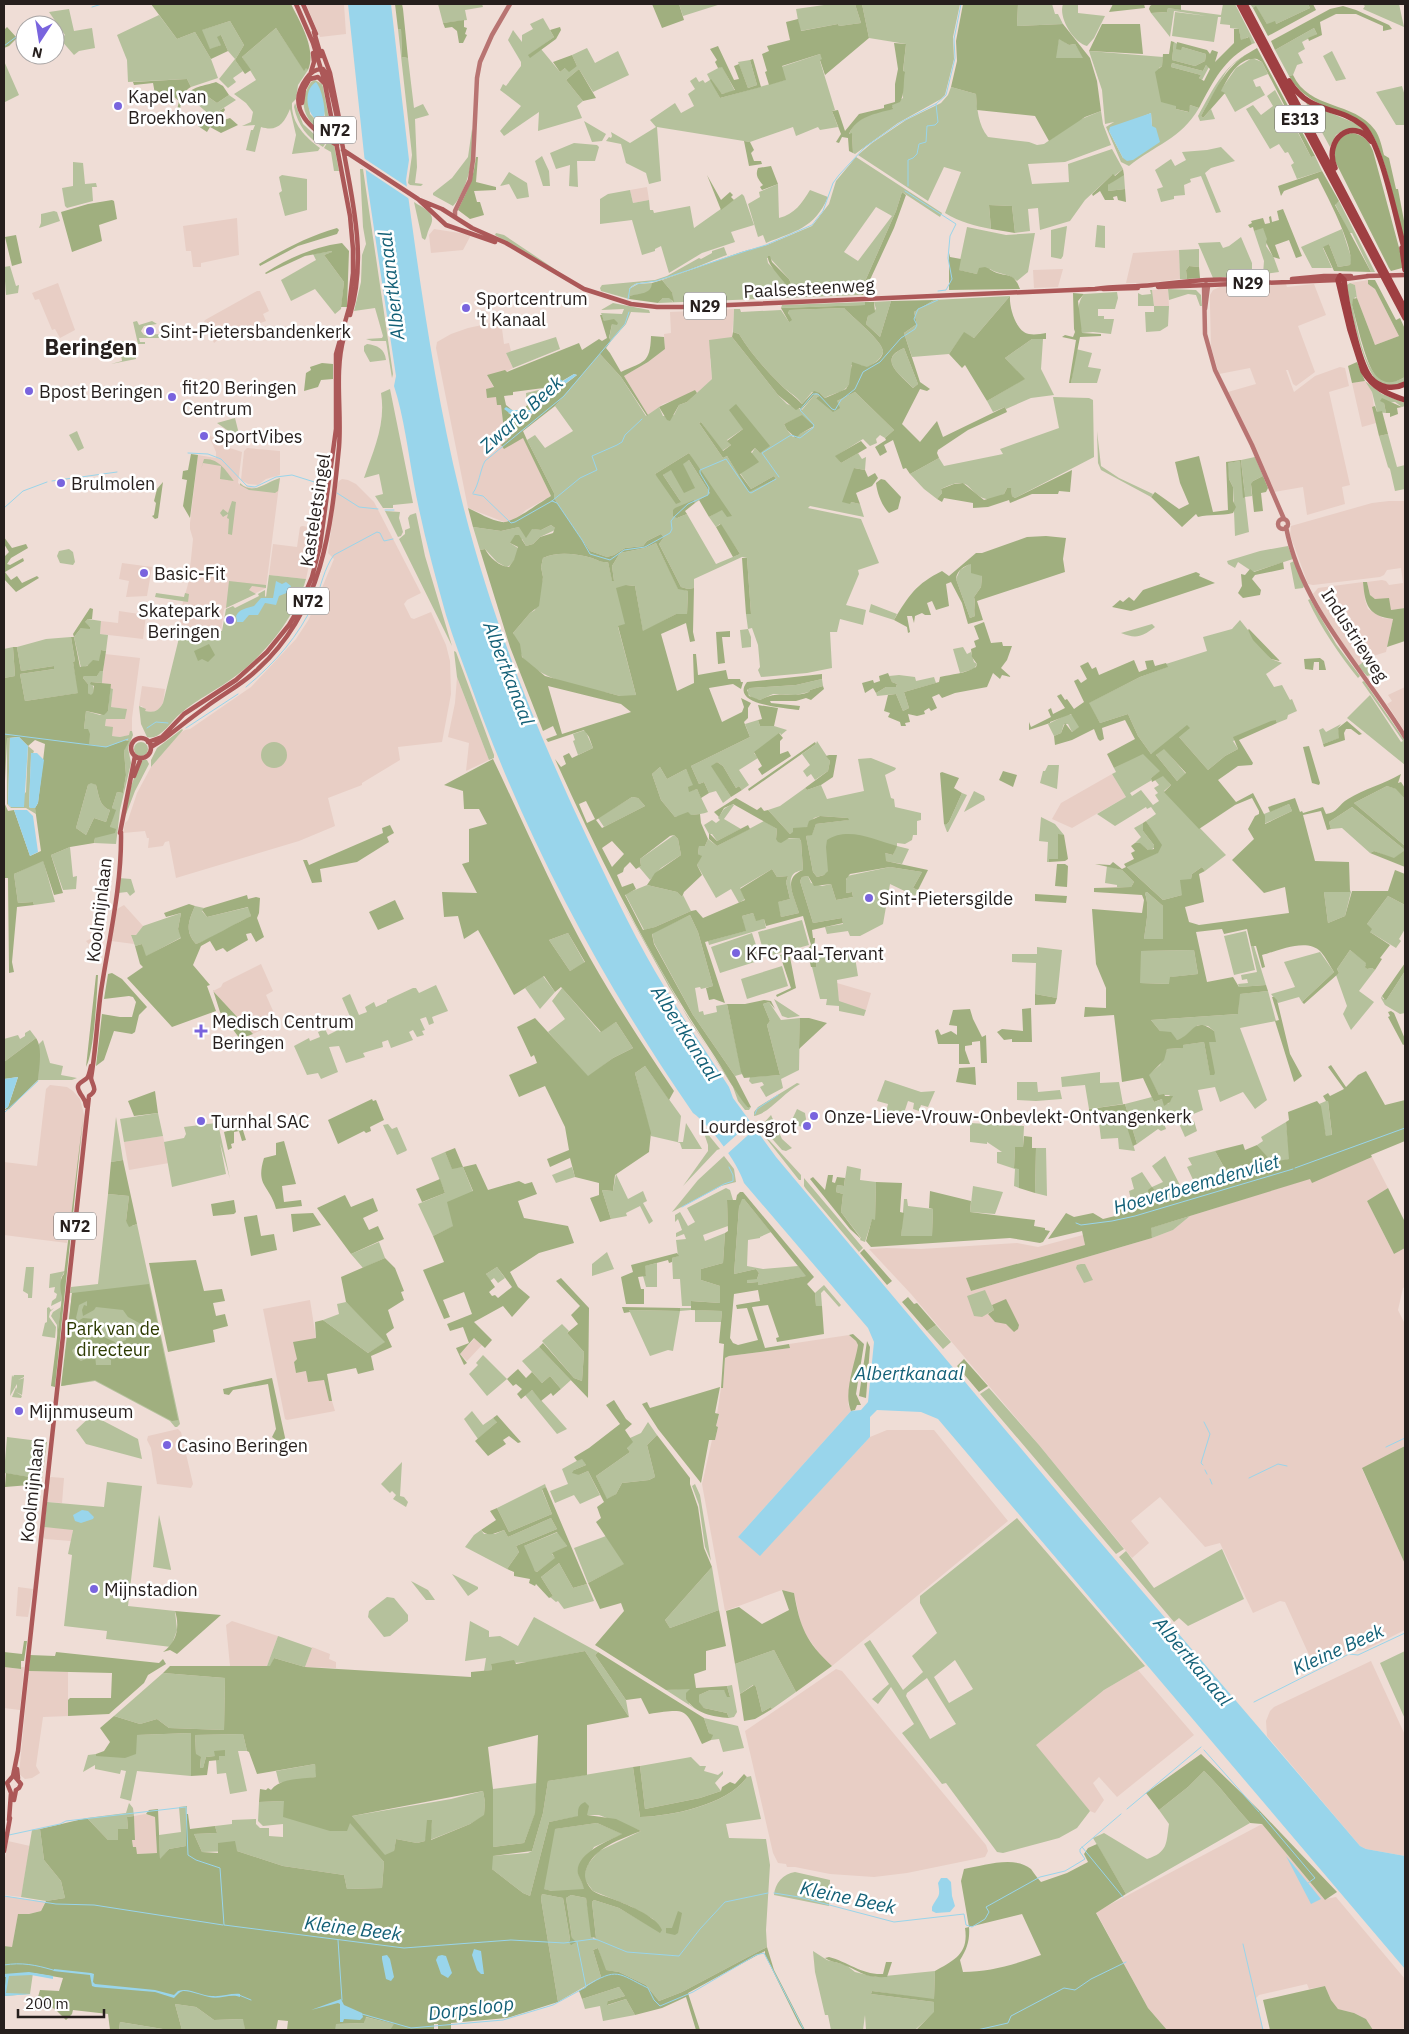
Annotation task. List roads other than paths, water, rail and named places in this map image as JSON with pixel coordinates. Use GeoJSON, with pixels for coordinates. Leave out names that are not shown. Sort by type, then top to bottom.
{"type":"FeatureCollection","features":[{"type":"Feature","properties":{"kind":"highway","name":"E313"},"geometry":{"type":"LineString","coordinates":[[1239,4],[1405,318]]}},
{"type":"Feature","properties":{"kind":"highway","name":"E313"},"geometry":{"type":"LineString","coordinates":[[1244,4],[1405,309]]}},
{"type":"Feature","properties":{"kind":"highway"},"geometry":{"type":"LineString","coordinates":[[1278,68],[1282,70],[1296,91],[1308,102],[1351,119],[1367,130],[1377,148],[1405,250]]}},
{"type":"Feature","properties":{"kind":"highway"},"geometry":{"type":"LineString","coordinates":[[1341,186],[1332,159],[1332,146],[1341,134],[1351,131],[1358,132],[1368,138],[1376,152],[1404,254],[1404,273]]}},
{"type":"Feature","properties":{"kind":"highway"},"geometry":{"type":"LineString","coordinates":[[1341,279],[1369,376],[1377,383],[1388,387],[1405,384]]}},
{"type":"Feature","properties":{"kind":"highway"},"geometry":{"type":"LineString","coordinates":[[1341,279],[1358,355],[1367,377],[1384,392],[1405,400]]}},
{"type":"Feature","properties":{"kind":"main road","name":"N72"},"geometry":{"type":"LineString","coordinates":[[296,4],[322,70],[355,235]]}},
{"type":"Feature","properties":{"kind":"main road","name":"N72"},"geometry":{"type":"LineString","coordinates":[[302,4],[314,32],[323,65],[322,70]]}},
{"type":"Feature","properties":{"kind":"main road"},"geometry":{"type":"LineString","coordinates":[[455,216],[455,211],[471,178],[477,93],[484,52],[510,4]]}},
{"type":"Feature","properties":{"kind":"main road"},"geometry":{"type":"LineString","coordinates":[[314,32],[330,74],[341,119],[341,134]]}},
{"type":"Feature","properties":{"kind":"main road"},"geometry":{"type":"LineString","coordinates":[[301,109],[299,93],[310,74],[314,58],[310,37]]}},
{"type":"Feature","properties":{"kind":"main road","name":"N72"},"geometry":{"type":"LineString","coordinates":[[322,70],[327,75],[341,134],[355,235]]}},
{"type":"Feature","properties":{"kind":"main road"},"geometry":{"type":"LineString","coordinates":[[310,74],[322,70]]}},
{"type":"Feature","properties":{"kind":"main road"},"geometry":{"type":"LineString","coordinates":[[301,109],[303,94],[309,80],[313,75],[322,70]]}},
{"type":"Feature","properties":{"kind":"main road"},"geometry":{"type":"LineString","coordinates":[[309,80],[315,77],[320,78],[325,86]]}},
{"type":"Feature","properties":{"kind":"main road","name":"Paalsesteenweg"},"geometry":{"type":"LineString","coordinates":[[301,109],[309,125],[319,133],[419,199],[447,211],[472,228],[584,289],[615,300],[657,307],[1095,289],[1121,290],[1143,287],[1341,279],[1404,273]]}},
{"type":"Feature","properties":{"kind":"main road"},"geometry":{"type":"LineString","coordinates":[[435,216],[438,210],[452,210],[463,195]]}},
{"type":"Feature","properties":{"kind":"main road","name":"Paalsesteenweg"},"geometry":{"type":"LineString","coordinates":[[419,199],[435,216],[451,227],[508,246]]}},
{"type":"Feature","properties":{"kind":"main road"},"geometry":{"type":"LineString","coordinates":[[451,227],[459,227],[461,220]]}},
{"type":"Feature","properties":{"kind":"main road","name":"Kasteletsingel"},"geometry":{"type":"LineString","coordinates":[[150,744],[162,737],[184,714],[225,688],[254,666],[289,625],[306,593],[320,546],[334,446],[336,429],[336,354],[349,308],[355,235]]}},
{"type":"Feature","properties":{"kind":"main road","name":"Kasteletsingel"},"geometry":{"type":"LineString","coordinates":[[150,744],[164,739],[258,670],[294,628],[311,595],[322,564],[339,445],[340,354],[357,286],[355,235]]}},
{"type":"Feature","properties":{"kind":"main road","name":"Paalsesteenweg"},"geometry":{"type":"LineString","coordinates":[[1095,289],[1121,285],[1225,280],[1341,279]]}},
{"type":"Feature","properties":{"kind":"main road","name":"Paalsesteenweg"},"geometry":{"type":"LineString","coordinates":[[1189,282],[1206,285],[1244,281]]}},
{"type":"Feature","properties":{"kind":"main road","name":"Industrieweg"},"geometry":{"type":"LineString","coordinates":[[1206,285],[1206,339],[1215,370],[1252,445],[1282,519],[1288,522],[1284,528]]}},
{"type":"Feature","properties":{"kind":"main road","name":"Industrieweg"},"geometry":{"type":"LineString","coordinates":[[1282,519],[1278,525],[1284,528],[1305,581],[1328,626],[1405,737]]}},
{"type":"Feature","properties":{"kind":"main road","name":"N72"},"geometry":{"type":"LineString","coordinates":[[142,739],[150,744],[149,754],[138,757],[131,748],[133,742],[142,739]]}},
{"type":"Feature","properties":{"kind":"main road","name":"Koolmijnlaan"},"geometry":{"type":"LineString","coordinates":[[15,1778],[87,1113],[89,1096],[95,1088],[89,1080],[115,906],[121,832],[138,757]]}},
{"type":"Feature","properties":{"kind":"main road","name":"Koolmijnlaan"},"geometry":{"type":"LineString","coordinates":[[87,1113],[85,1098],[78,1089],[79,1085],[89,1080]]}},
{"type":"Feature","properties":{"kind":"main road"},"geometry":{"type":"LineString","coordinates":[[82,1094],[89,1096]]}},
{"type":"Feature","properties":{"kind":"main road","name":"N72"},"geometry":{"type":"LineString","coordinates":[[4,1851],[13,1790],[8,1783],[15,1778],[20,1785],[13,1790]]}},
{"type":"Feature","properties":{"kind":"water","name":"Albertkanaal"},"geometry":{"type":"Polygon","coordinates":[[[348,4],[391,4],[409,160],[406,180],[423,298],[443,415],[472,539],[517,675],[553,763],[636,937],[673,1001],[729,1087],[733,1098],[776,1157],[1066,1502],[1360,1846],[1366,1849],[1405,1856],[1405,1969],[938,1419],[921,1412],[877,1410],[870,1417],[870,1437],[760,1556],[738,1537],[851,1411],[861,1410],[868,1402],[874,1342],[868,1328],[744,1183],[736,1165],[723,1145],[693,1113],[659,1063],[596,959],[567,906],[540,851],[491,740],[446,615],[428,550],[403,422],[394,386],[396,376],[367,182],[348,4]]]}},
{"type":"Feature","properties":{"kind":"water"},"geometry":{"type":"Polygon","coordinates":[[[316,82],[324,102],[324,119],[322,122],[312,116],[308,104],[309,91],[316,82]]]}},
{"type":"Feature","properties":{"kind":"water"},"geometry":{"type":"Polygon","coordinates":[[[1151,113],[1152,126],[1156,128],[1160,142],[1133,160],[1127,161],[1123,158],[1109,131],[1110,127],[1151,113]]]}},
{"type":"Feature","properties":{"kind":"water"},"geometry":{"type":"Polygon","coordinates":[[[574,374],[577,375],[562,386],[559,392],[554,393],[553,396],[549,395],[547,388],[551,387],[549,383],[558,378],[563,381],[574,374]]]}},
{"type":"Feature","properties":{"kind":"water"},"geometry":{"type":"Polygon","coordinates":[[[534,405],[537,405],[537,408],[526,419],[512,415],[504,409],[506,407],[512,410],[530,410],[534,405]]]}},
{"type":"Feature","properties":{"kind":"water"},"geometry":{"type":"Polygon","coordinates":[[[276,581],[282,584],[286,582],[291,586],[289,592],[279,596],[276,605],[265,603],[258,615],[249,615],[243,622],[237,622],[236,616],[241,610],[254,606],[261,598],[273,598],[276,581]]]}},
{"type":"Feature","properties":{"kind":"water"},"geometry":{"type":"Polygon","coordinates":[[[19,737],[28,746],[24,807],[11,807],[8,804],[10,738],[19,737]]]}},
{"type":"Feature","properties":{"kind":"water"},"geometry":{"type":"Polygon","coordinates":[[[31,753],[37,753],[44,760],[38,803],[35,808],[30,808],[29,806],[31,753]]]}},
{"type":"Feature","properties":{"kind":"water"},"geometry":{"type":"Polygon","coordinates":[[[14,810],[27,810],[33,816],[38,852],[30,856],[14,810]]]}},
{"type":"Feature","properties":{"kind":"water"},"geometry":{"type":"Polygon","coordinates":[[[18,1077],[8,1107],[4,1109],[4,1079],[18,1077]]]}},
{"type":"Feature","properties":{"kind":"water"},"geometry":{"type":"Polygon","coordinates":[[[82,1510],[88,1511],[94,1517],[93,1519],[81,1523],[75,1521],[73,1515],[82,1510]]]}},
{"type":"Feature","properties":{"kind":"water"},"geometry":{"type":"Polygon","coordinates":[[[1286,1856],[1321,1899],[1311,1904],[1286,1856]]]}},
{"type":"Feature","properties":{"kind":"water"},"geometry":{"type":"Polygon","coordinates":[[[941,1878],[947,1878],[951,1882],[955,1906],[950,1912],[936,1913],[932,1911],[932,1907],[938,1896],[938,1883],[941,1878]]]}},
{"type":"Feature","properties":{"kind":"water"},"geometry":{"type":"Polygon","coordinates":[[[474,1949],[481,1951],[484,1974],[477,1970],[472,1955],[474,1949]]]}},
{"type":"Feature","properties":{"kind":"water"},"geometry":{"type":"Polygon","coordinates":[[[387,1955],[390,1959],[394,1977],[391,1981],[386,1979],[382,1959],[382,1956],[387,1955]]]}},
{"type":"Feature","properties":{"kind":"water"},"geometry":{"type":"Polygon","coordinates":[[[438,1956],[446,1956],[452,1973],[448,1978],[441,1974],[436,1960],[438,1956]]]}},
{"type":"Feature","properties":{"kind":"water"},"geometry":{"type":"Polygon","coordinates":[[[54,1969],[94,1974],[93,1982],[95,1984],[155,1990],[174,1995],[178,1991],[187,1990],[212,1996],[240,1994],[240,1997],[213,1998],[183,1991],[174,1998],[155,1992],[95,1987],[92,1986],[90,1975],[53,1971],[54,1969]]]}},
{"type":"Feature","properties":{"kind":"water"},"geometry":{"type":"Polygon","coordinates":[[[29,1972],[53,1976],[53,1979],[31,1975],[9,1976],[6,1993],[32,1994],[4,1996],[6,1977],[4,1977],[4,1974],[29,1972]]]}},
{"type":"Feature","properties":{"kind":"water"},"geometry":{"type":"Polygon","coordinates":[[[341,1999],[344,2005],[362,2013],[363,2017],[360,2020],[344,2019],[343,2022],[340,2022],[340,2004],[338,2003],[311,2010],[341,1999]]]}},
{"type":"Feature","properties":{"kind":"waterway"},"geometry":{"type":"LineString","coordinates":[[92,7],[102,4]]}},
{"type":"Feature","properties":{"kind":"waterway","name":"Zwarte Beek"},"geometry":{"type":"LineString","coordinates":[[750,250],[812,225],[823,211],[833,183],[865,147],[901,122],[936,104],[946,95],[955,58],[954,39],[961,4]]}},
{"type":"Feature","properties":{"kind":"waterway"},"geometry":{"type":"LineString","coordinates":[[4,46],[15,38]]}},
{"type":"Feature","properties":{"kind":"waterway"},"geometry":{"type":"LineString","coordinates":[[908,186],[908,160],[917,154],[919,144],[926,142],[927,126],[935,125],[938,122],[936,104]]}},
{"type":"Feature","properties":{"kind":"waterway"},"geometry":{"type":"LineString","coordinates":[[905,191],[956,224],[950,236],[948,258],[952,279],[946,290],[938,291]]}},
{"type":"Feature","properties":{"kind":"waterway","name":"Zwarte Beek"},"geometry":{"type":"LineString","coordinates":[[628,299],[630,288],[636,284],[656,281],[749,250]]}},
{"type":"Feature","properties":{"kind":"waterway"},"geometry":{"type":"LineString","coordinates":[[779,477],[762,453],[791,435],[800,438],[813,428],[814,425],[800,410],[813,394],[818,394],[835,410],[841,400],[855,389],[863,372],[880,362],[901,338],[915,329],[917,325],[914,319],[918,309],[938,300]]}},
{"type":"Feature","properties":{"kind":"waterway","name":"Zwarte Beek"},"geometry":{"type":"LineString","coordinates":[[473,493],[485,461],[564,396],[625,324],[629,312]]}},
{"type":"Feature","properties":{"kind":"waterway","name":"Kleine Beek"},"geometry":{"type":"LineString","coordinates":[[473,494],[483,496],[511,523],[515,522],[552,501],[580,478],[597,470],[592,456],[622,442],[625,435],[642,419]]}},
{"type":"Feature","properties":{"kind":"waterway","name":"Zwarte Beek"},"geometry":{"type":"LineString","coordinates":[[188,453],[208,454],[221,459],[247,486],[255,487],[276,477],[292,475],[324,485]]}},
{"type":"Feature","properties":{"kind":"waterway"},"geometry":{"type":"LineString","coordinates":[[552,501],[557,503],[590,554],[610,560],[624,550],[645,547],[670,533],[672,529],[671,521],[675,516],[688,504],[708,495],[709,488],[700,470],[726,459],[751,493],[776,479]]}},
{"type":"Feature","properties":{"kind":"waterway","name":"Zwarte Beek"},"geometry":{"type":"LineString","coordinates":[[74,478],[117,472]]}},
{"type":"Feature","properties":{"kind":"waterway","name":"Zwarte Beek"},"geometry":{"type":"LineString","coordinates":[[52,481],[73,478]]}},
{"type":"Feature","properties":{"kind":"waterway","name":"Zwarte Beek"},"geometry":{"type":"LineString","coordinates":[[4,508],[23,491],[47,482]]}},
{"type":"Feature","properties":{"kind":"waterway","name":"Zwarte Beek"},"geometry":{"type":"LineString","coordinates":[[337,493],[359,507],[378,509]]}},
{"type":"Feature","properties":{"kind":"waterway","name":"Zwarte Beek"},"geometry":{"type":"LineString","coordinates":[[385,510],[394,510]]}},
{"type":"Feature","properties":{"kind":"waterway","name":"Kleine Beek"},"geometry":{"type":"LineString","coordinates":[[246,687],[277,658],[294,637],[315,601],[325,572],[334,555],[377,532],[380,533],[384,541],[393,539]]}},
{"type":"Feature","properties":{"kind":"waterway","name":"Kleine Beek"},"geometry":{"type":"LineString","coordinates":[[186,728],[238,694]]}},
{"type":"Feature","properties":{"kind":"waterway","name":"Kleine Beek"},"geometry":{"type":"LineString","coordinates":[[147,728],[156,722],[168,723]]}},
{"type":"Feature","properties":{"kind":"waterway","name":"Kleine Beek"},"geometry":{"type":"LineString","coordinates":[[4,734],[106,747],[128,739]]}},
{"type":"Feature","properties":{"kind":"waterway"},"geometry":{"type":"LineString","coordinates":[[4,1113],[38,1081]]}},
{"type":"Feature","properties":{"kind":"waterway"},"geometry":{"type":"LineString","coordinates":[[755,1114],[757,1109],[778,1095]]}},
{"type":"Feature","properties":{"kind":"waterway","name":"Hoeverbeemdenvliet"},"geometry":{"type":"LineString","coordinates":[[1295,1168],[1405,1128]]}},
{"type":"Feature","properties":{"kind":"waterway"},"geometry":{"type":"LineString","coordinates":[[682,1207],[733,1181],[733,1175],[729,1167]]}},
{"type":"Feature","properties":{"kind":"waterway","name":"Hoeverbeemdenvliet"},"geometry":{"type":"LineString","coordinates":[[1076,1223],[1081,1225],[1135,1216],[1293,1169]]}},
{"type":"Feature","properties":{"kind":"waterway"},"geometry":{"type":"LineString","coordinates":[[1203,1465],[1201,1463],[1210,1434],[1204,1422]]}},
{"type":"Feature","properties":{"kind":"waterway"},"geometry":{"type":"LineString","coordinates":[[1386,1447],[1405,1438]]}},
{"type":"Feature","properties":{"kind":"waterway"},"geometry":{"type":"LineString","coordinates":[[1249,1478],[1278,1464],[1287,1466]]}},
{"type":"Feature","properties":{"kind":"waterway"},"geometry":{"type":"LineString","coordinates":[[1205,1470],[1207,1474]]}},
{"type":"Feature","properties":{"kind":"waterway"},"geometry":{"type":"LineString","coordinates":[[1210,1479],[1212,1484]]}},
{"type":"Feature","properties":{"kind":"waterway","name":"Kleine Beek"},"geometry":{"type":"LineString","coordinates":[[1254,1702],[1349,1654],[1358,1655],[1405,1633]]}},
{"type":"Feature","properties":{"kind":"waterway","name":"Kleine Beek"},"geometry":{"type":"LineString","coordinates":[[1127,1809],[1201,1747]]}},
{"type":"Feature","properties":{"kind":"waterway"},"geometry":{"type":"LineString","coordinates":[[1204,1750],[1259,1812]]}},
{"type":"Feature","properties":{"kind":"waterway","name":"Kleine Beek"},"geometry":{"type":"LineString","coordinates":[[9,1835],[66,1821],[186,1807],[188,1855],[196,1860],[220,1868],[224,1925],[404,1948],[511,1940],[564,1943],[593,1939],[627,1952],[679,1956],[700,1929],[725,1902],[768,1893]]}},
{"type":"Feature","properties":{"kind":"waterway"},"geometry":{"type":"LineString","coordinates":[[1260,1813],[1315,1878],[1308,1883]]}},
{"type":"Feature","properties":{"kind":"waterway","name":"Kleine Beek"},"geometry":{"type":"LineString","coordinates":[[774,1893],[799,1897],[894,1922],[964,1914],[966,1925],[972,1927],[985,1919],[989,1912],[986,1907],[1040,1877],[1065,1871],[1085,1859],[1080,1849],[1121,1814]]}},
{"type":"Feature","properties":{"kind":"waterway"},"geometry":{"type":"LineString","coordinates":[[1082,1847],[1123,1897]]}},
{"type":"Feature","properties":{"kind":"waterway"},"geometry":{"type":"LineString","coordinates":[[4,1896],[56,1904],[94,1905],[223,1925]]}},
{"type":"Feature","properties":{"kind":"waterway"},"geometry":{"type":"LineString","coordinates":[[338,1940],[342,2000]]}},
{"type":"Feature","properties":{"kind":"waterway","name":"Dorpsloop"},"geometry":{"type":"LineString","coordinates":[[362,2014],[411,2028],[503,2020],[553,2005],[586,1987],[577,1942]]}},
{"type":"Feature","properties":{"kind":"waterway"},"geometry":{"type":"LineString","coordinates":[[1243,1944],[1263,2030]]}},
{"type":"Feature","properties":{"kind":"waterway"},"geometry":{"type":"LineString","coordinates":[[586,1986],[605,1976],[617,1974],[648,1988],[654,2000],[660,2006],[693,1992],[756,1955],[764,1953],[804,2030]]}},
{"type":"Feature","properties":{"kind":"waterway"},"geometry":{"type":"LineString","coordinates":[[977,2030],[1008,2023],[1011,2016],[1064,1988],[1075,1990],[1091,1979],[1126,1962]]}},
{"type":"Feature","properties":{"kind":"waterway"},"geometry":{"type":"LineString","coordinates":[[4,1965],[29,1964],[53,1970]]}},
{"type":"Feature","properties":{"kind":"waterway"},"geometry":{"type":"LineString","coordinates":[[239,1995],[251,2000]]}},
{"type":"Feature","properties":{"kind":"place","name":"Kapel van Broekhoven"},"geometry":{"type":"Point","coordinates":[118,106]}},
{"type":"Feature","properties":{"kind":"place","name":"Sportcentrum 't Kanaal"},"geometry":{"type":"Point","coordinates":[466,308]}},
{"type":"Feature","properties":{"kind":"place","name":"Sint-Pietersbandenkerk"},"geometry":{"type":"Point","coordinates":[150,331]}},
{"type":"Feature","properties":{"kind":"place","name":"Bpost Beringen"},"geometry":{"type":"Point","coordinates":[29,391]}},
{"type":"Feature","properties":{"kind":"place","name":"fit20 Beringen Centrum"},"geometry":{"type":"Point","coordinates":[172,397]}},
{"type":"Feature","properties":{"kind":"place","name":"SportVibes"},"geometry":{"type":"Point","coordinates":[204,436]}},
{"type":"Feature","properties":{"kind":"place","name":"Brulmolen"},"geometry":{"type":"Point","coordinates":[61,483]}},
{"type":"Feature","properties":{"kind":"place","name":"Basic-Fit"},"geometry":{"type":"Point","coordinates":[144,573]}},
{"type":"Feature","properties":{"kind":"place","name":"Skatepark Beringen"},"geometry":{"type":"Point","coordinates":[230,620]}},
{"type":"Feature","properties":{"kind":"place","name":"Sint-Pietersgilde"},"geometry":{"type":"Point","coordinates":[869,898]}},
{"type":"Feature","properties":{"kind":"place","name":"KFC Paal-Tervant"},"geometry":{"type":"Point","coordinates":[736,953]}},
{"type":"Feature","properties":{"kind":"place","name":"Medisch Centrum Beringen"},"geometry":{"type":"Point","coordinates":[201,1031]}},
{"type":"Feature","properties":{"kind":"place","name":"Onze-Lieve-Vrouw-Onbevlekt-Ontvangenkerk"},"geometry":{"type":"Point","coordinates":[814,1116]}},
{"type":"Feature","properties":{"kind":"place","name":"Turnhal SAC"},"geometry":{"type":"Point","coordinates":[201,1121]}},
{"type":"Feature","properties":{"kind":"place","name":"Lourdesgrot"},"geometry":{"type":"Point","coordinates":[807,1126]}},
{"type":"Feature","properties":{"kind":"place","name":"Mijnmuseum"},"geometry":{"type":"Point","coordinates":[19,1411]}},
{"type":"Feature","properties":{"kind":"place","name":"Casino Beringen"},"geometry":{"type":"Point","coordinates":[167,1445]}},
{"type":"Feature","properties":{"kind":"place","name":"Mijnstadion"},"geometry":{"type":"Point","coordinates":[94,1589]}},
{"type":"Feature","properties":{"kind":"district","name":"Beringen"},"geometry":{"type":"Point","coordinates":[91,346]}},
{"type":"Feature","properties":{"kind":"park label","name":"Park van de directeur"},"geometry":{"type":"Point","coordinates":[113,1338]}}]}
